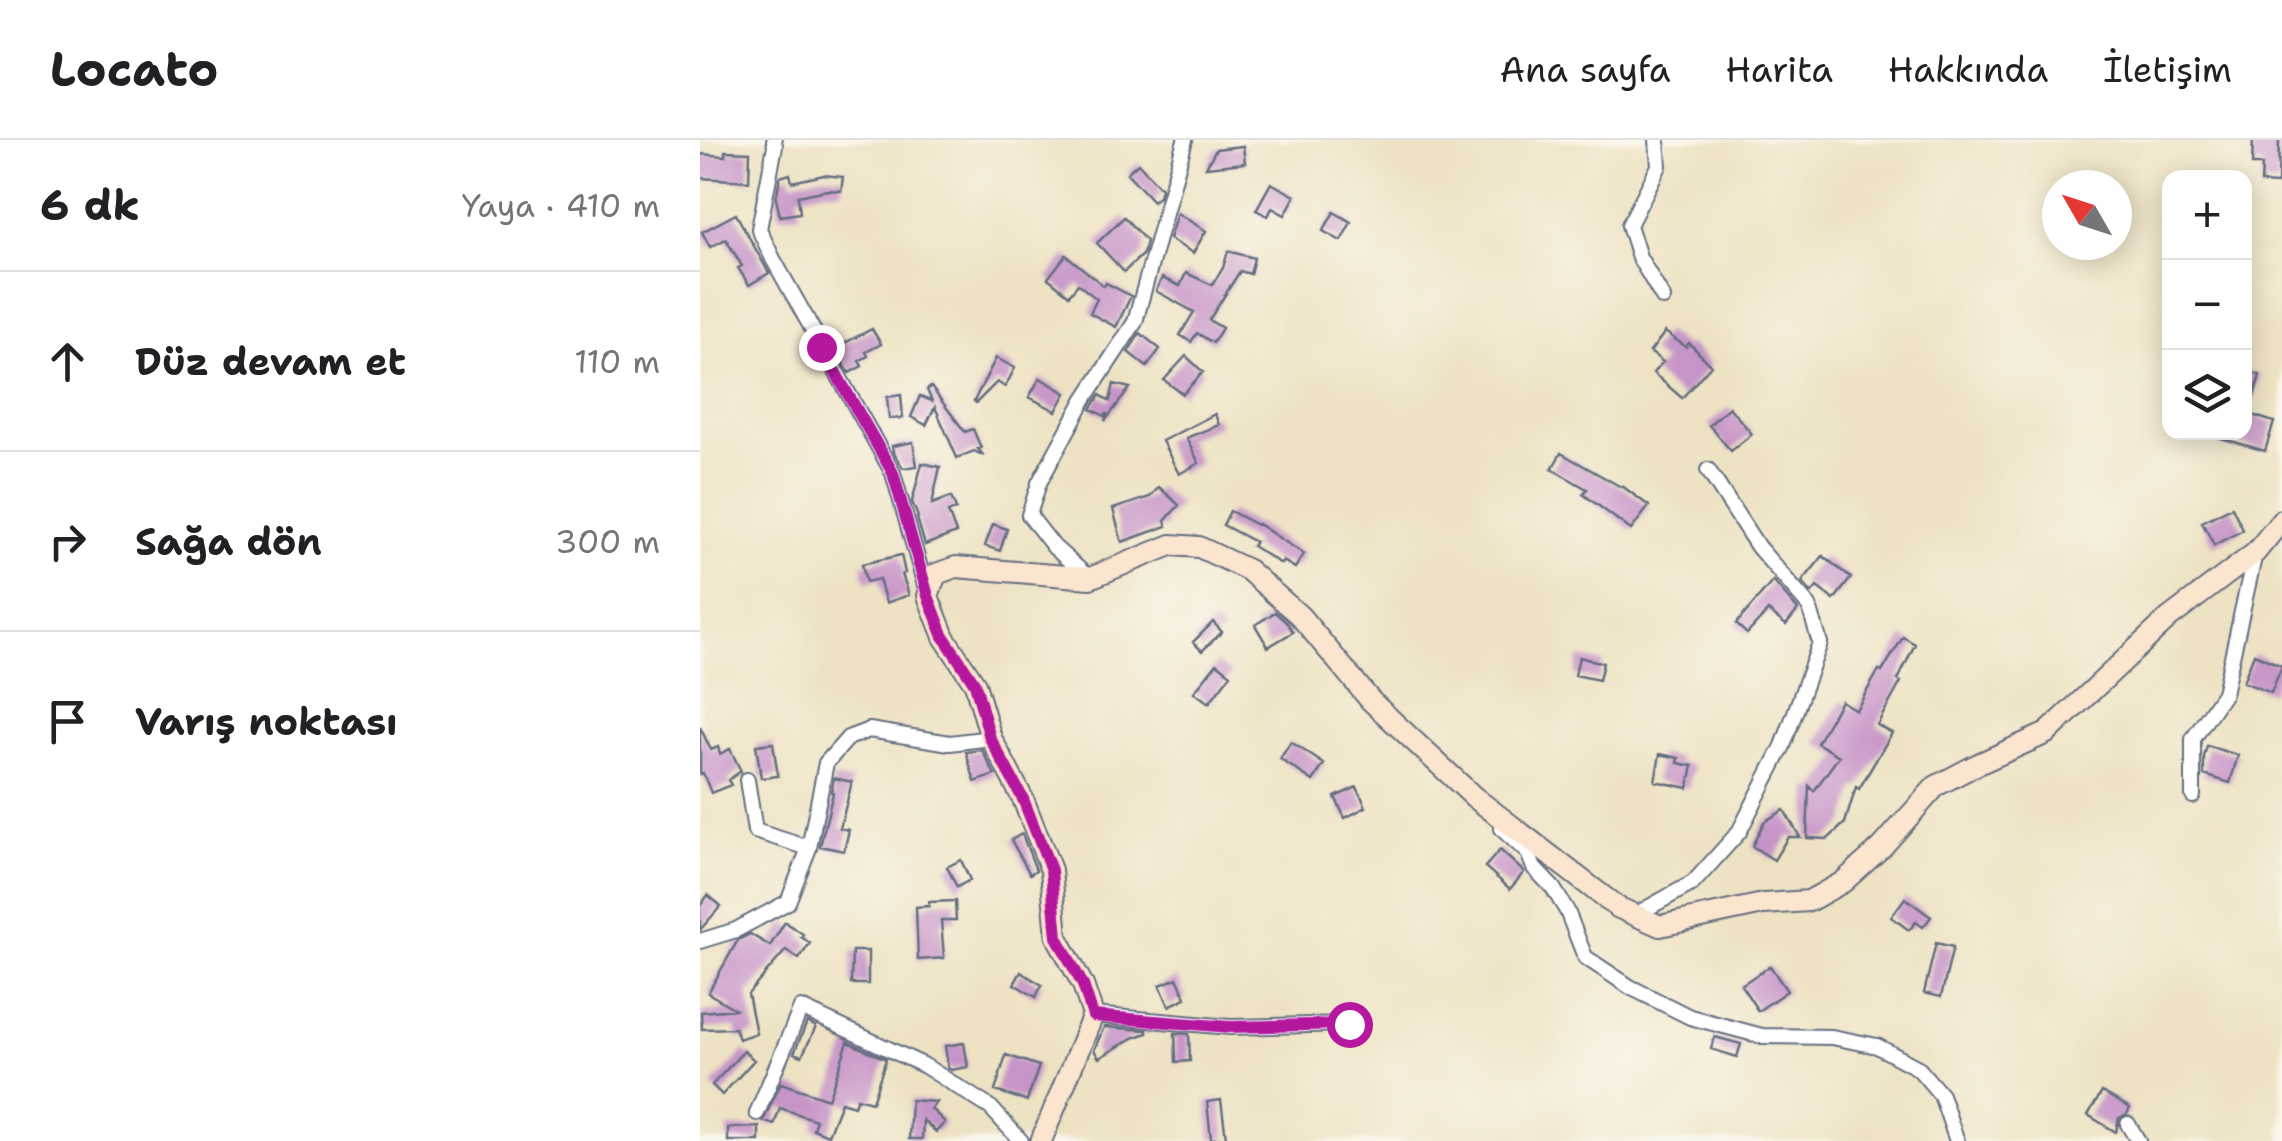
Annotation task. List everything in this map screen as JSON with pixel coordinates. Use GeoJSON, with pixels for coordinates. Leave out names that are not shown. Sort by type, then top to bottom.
{"type":"FeatureCollection","features":[{"type":"Feature","properties":{"kind":"street"},"geometry":{"type":"LineString","coordinates":[[774,140],[759,228],[893,473],[928,596],[944,637],[975,684],[990,738],[1023,799],[1051,870],[1057,937],[1083,985],[1093,1016],[1041,1141]]}},
{"type":"Feature","properties":{"kind":"street"},"geometry":{"type":"LineString","coordinates":[[1090,578],[1054,547],[1030,514],[1039,483],[1084,400],[1135,322],[1185,140]]}},
{"type":"Feature","properties":{"kind":"street"},"geometry":{"type":"LineString","coordinates":[[1658,140],[1658,166],[1630,225],[1639,257],[1663,298]]}},
{"type":"Feature","properties":{"kind":"street"},"geometry":{"type":"LineString","coordinates":[[1635,915],[1693,883],[1739,832],[1783,746],[1820,642],[1809,606],[1758,547],[1708,470]]}},
{"type":"Feature","properties":{"kind":"street"},"geometry":{"type":"LineString","coordinates":[[928,596],[936,574],[956,567],[1090,578],[1171,546],[1199,547],[1248,570],[1300,616],[1371,701],[1476,798],[1618,907],[1660,926],[1764,904],[1809,902],[1842,882],[1882,847],[1936,786],[2047,733],[2169,618],[2255,554],[2282,520]]}},
{"type":"Feature","properties":{"kind":"street"},"geometry":{"type":"LineString","coordinates":[[2194,796],[2193,739],[2224,693],[2255,554]]}},
{"type":"Feature","properties":{"kind":"street"},"geometry":{"type":"LineString","coordinates":[[700,941],[736,930],[788,902],[809,848],[826,762],[848,738],[869,730],[950,743],[990,738]]}},
{"type":"Feature","properties":{"kind":"street"},"geometry":{"type":"LineString","coordinates":[[747,780],[755,831],[809,848]]}},
{"type":"Feature","properties":{"kind":"street"},"geometry":{"type":"LineString","coordinates":[[1476,798],[1528,853],[1534,868],[1553,888],[1585,958],[1630,987],[1690,1017],[1762,1036],[1832,1037],[1876,1046],[1918,1068],[1941,1095],[1957,1141]]}},
{"type":"Feature","properties":{"kind":"street"},"geometry":{"type":"LineString","coordinates":[[758,1112],[800,1008],[924,1066],[991,1108],[1022,1141]]}},
{"type":"Feature","properties":{"kind":"street"},"geometry":{"type":"LineString","coordinates":[[1093,1016],[1230,1027],[1349,1024]]}},
{"type":"Feature","properties":{"kind":"street"},"geometry":{"type":"LineString","coordinates":[[2128,1124],[2138,1141]]}},
{"type":"Feature","properties":{"kind":"building"},"geometry":{"type":"Polygon","coordinates":[[[2253,140],[2279,140],[2278,184],[2261,183],[2262,165],[2252,165],[2253,140]]]}},
{"type":"Feature","properties":{"kind":"building"},"geometry":{"type":"Polygon","coordinates":[[[1243,146],[1245,163],[1206,167],[1216,149],[1243,146]]]}},
{"type":"Feature","properties":{"kind":"building"},"geometry":{"type":"Polygon","coordinates":[[[725,151],[750,152],[749,181],[700,178],[700,154],[725,156],[725,151]]]}},
{"type":"Feature","properties":{"kind":"building"},"geometry":{"type":"Polygon","coordinates":[[[1138,163],[1161,188],[1153,201],[1127,173],[1138,163]]]}},
{"type":"Feature","properties":{"kind":"building"},"geometry":{"type":"Polygon","coordinates":[[[790,174],[792,182],[824,175],[843,177],[841,191],[798,196],[800,213],[780,216],[776,199],[780,177],[790,174]]]}},
{"type":"Feature","properties":{"kind":"building"},"geometry":{"type":"Polygon","coordinates":[[[1271,183],[1295,196],[1285,215],[1272,208],[1268,216],[1256,210],[1271,183]]]}},
{"type":"Feature","properties":{"kind":"building"},"geometry":{"type":"Polygon","coordinates":[[[1334,212],[1351,222],[1341,241],[1323,231],[1334,212]]]}},
{"type":"Feature","properties":{"kind":"building"},"geometry":{"type":"Polygon","coordinates":[[[1177,213],[1206,231],[1193,253],[1169,239],[1177,213]]]}},
{"type":"Feature","properties":{"kind":"building"},"geometry":{"type":"Polygon","coordinates":[[[736,214],[769,273],[749,285],[726,239],[710,247],[702,232],[736,214]]]}},
{"type":"Feature","properties":{"kind":"building"},"geometry":{"type":"Polygon","coordinates":[[[1124,217],[1146,241],[1143,254],[1124,272],[1097,243],[1124,217]]]}},
{"type":"Feature","properties":{"kind":"building"},"geometry":{"type":"Polygon","coordinates":[[[1228,251],[1254,258],[1250,274],[1240,271],[1209,320],[1222,328],[1213,343],[1197,333],[1191,342],[1180,335],[1194,312],[1156,291],[1162,278],[1180,286],[1186,273],[1212,285],[1228,251]]]}},
{"type":"Feature","properties":{"kind":"building"},"geometry":{"type":"Polygon","coordinates":[[[1066,255],[1104,286],[1106,283],[1131,296],[1116,327],[1090,313],[1097,299],[1078,284],[1069,295],[1048,278],[1066,255]]]}},
{"type":"Feature","properties":{"kind":"building"},"geometry":{"type":"Polygon","coordinates":[[[872,329],[881,344],[866,352],[868,356],[859,361],[862,366],[849,373],[835,348],[872,329]]]}},
{"type":"Feature","properties":{"kind":"building"},"geometry":{"type":"Polygon","coordinates":[[[1665,332],[1686,347],[1689,343],[1711,365],[1682,398],[1653,373],[1663,362],[1650,352],[1665,332]]]}},
{"type":"Feature","properties":{"kind":"building"},"geometry":{"type":"Polygon","coordinates":[[[1140,333],[1160,349],[1147,367],[1128,352],[1140,333]]]}},
{"type":"Feature","properties":{"kind":"building"},"geometry":{"type":"Polygon","coordinates":[[[1186,356],[1203,372],[1183,394],[1164,380],[1186,356]]]}},
{"type":"Feature","properties":{"kind":"building"},"geometry":{"type":"Polygon","coordinates":[[[996,358],[1015,368],[1005,387],[997,382],[976,403],[974,401],[996,358]]]}},
{"type":"Feature","properties":{"kind":"building"},"geometry":{"type":"Polygon","coordinates":[[[2252,372],[2260,375],[2252,403],[2252,372]]]}},
{"type":"Feature","properties":{"kind":"building"},"geometry":{"type":"Polygon","coordinates":[[[1040,378],[1066,393],[1056,411],[1029,397],[1040,378]]]}},
{"type":"Feature","properties":{"kind":"building"},"geometry":{"type":"Polygon","coordinates":[[[1114,384],[1130,388],[1105,421],[1107,413],[1105,416],[1091,409],[1100,395],[1110,401],[1114,384]]]}},
{"type":"Feature","properties":{"kind":"building"},"geometry":{"type":"Polygon","coordinates":[[[931,387],[965,432],[973,429],[984,456],[974,451],[957,458],[935,407],[926,425],[911,417],[920,396],[932,401],[927,390],[931,387]]]}},
{"type":"Feature","properties":{"kind":"building"},"geometry":{"type":"Polygon","coordinates":[[[901,395],[903,418],[889,419],[887,397],[901,395]]]}},
{"type":"Feature","properties":{"kind":"building"},"geometry":{"type":"Polygon","coordinates":[[[1729,407],[1752,434],[1731,451],[1709,425],[1729,407]]]}},
{"type":"Feature","properties":{"kind":"building"},"geometry":{"type":"Polygon","coordinates":[[[1215,414],[1219,425],[1186,438],[1199,463],[1179,474],[1162,441],[1215,414]]]}},
{"type":"Feature","properties":{"kind":"building"},"geometry":{"type":"Polygon","coordinates":[[[2252,415],[2274,422],[2265,451],[2228,440],[2252,440],[2252,415]]]}},
{"type":"Feature","properties":{"kind":"building"},"geometry":{"type":"Polygon","coordinates":[[[913,442],[917,466],[903,468],[892,446],[913,442]]]}},
{"type":"Feature","properties":{"kind":"building"},"geometry":{"type":"Polygon","coordinates":[[[1561,453],[1622,486],[1649,506],[1631,530],[1583,494],[1587,489],[1552,469],[1561,453]]]}},
{"type":"Feature","properties":{"kind":"building"},"geometry":{"type":"Polygon","coordinates":[[[922,463],[940,467],[932,504],[951,497],[956,509],[948,512],[956,533],[925,545],[912,502],[922,463]]]}},
{"type":"Feature","properties":{"kind":"building"},"geometry":{"type":"Polygon","coordinates":[[[1159,487],[1179,505],[1165,521],[1167,526],[1122,542],[1113,509],[1150,497],[1159,487]]]}},
{"type":"Feature","properties":{"kind":"building"},"geometry":{"type":"Polygon","coordinates":[[[2232,507],[2243,530],[2214,545],[2202,522],[2232,507]]]}},
{"type":"Feature","properties":{"kind":"building"},"geometry":{"type":"Polygon","coordinates":[[[1230,511],[1304,554],[1295,568],[1283,561],[1281,564],[1252,546],[1255,542],[1223,525],[1230,511]]]}},
{"type":"Feature","properties":{"kind":"building"},"geometry":{"type":"Polygon","coordinates":[[[993,524],[1007,529],[1000,551],[985,546],[993,524]]]}},
{"type":"Feature","properties":{"kind":"building"},"geometry":{"type":"Polygon","coordinates":[[[901,555],[909,595],[886,603],[879,579],[866,582],[862,564],[901,555]]]}},
{"type":"Feature","properties":{"kind":"building"},"geometry":{"type":"Polygon","coordinates":[[[1823,556],[1851,578],[1834,600],[1817,587],[1812,593],[1802,582],[1823,556]]]}},
{"type":"Feature","properties":{"kind":"building"},"geometry":{"type":"Polygon","coordinates":[[[1773,581],[1798,610],[1786,625],[1768,611],[1747,634],[1736,624],[1773,581]]]}},
{"type":"Feature","properties":{"kind":"building"},"geometry":{"type":"Polygon","coordinates":[[[1275,612],[1293,632],[1268,647],[1255,625],[1275,612]]]}},
{"type":"Feature","properties":{"kind":"building"},"geometry":{"type":"Polygon","coordinates":[[[1213,622],[1222,632],[1202,651],[1193,642],[1213,622]]]}},
{"type":"Feature","properties":{"kind":"building"},"geometry":{"type":"Polygon","coordinates":[[[1903,637],[1915,644],[1898,680],[1901,682],[1877,725],[1892,733],[1859,789],[1856,787],[1845,823],[1828,839],[1807,838],[1809,786],[1814,791],[1839,756],[1817,743],[1841,701],[1856,710],[1903,637]]]}},
{"type":"Feature","properties":{"kind":"building"},"geometry":{"type":"Polygon","coordinates":[[[2254,654],[2282,666],[2271,693],[2243,682],[2254,654]]]}},
{"type":"Feature","properties":{"kind":"building"},"geometry":{"type":"Polygon","coordinates":[[[1579,657],[1603,663],[1599,680],[1575,675],[1579,657]]]}},
{"type":"Feature","properties":{"kind":"building"},"geometry":{"type":"Polygon","coordinates":[[[1217,663],[1231,674],[1209,703],[1194,692],[1217,663]]]}},
{"type":"Feature","properties":{"kind":"building"},"geometry":{"type":"Polygon","coordinates":[[[700,727],[711,750],[718,747],[720,754],[730,749],[741,771],[728,780],[731,785],[711,793],[703,773],[700,774],[700,727]]]}},
{"type":"Feature","properties":{"kind":"building"},"geometry":{"type":"Polygon","coordinates":[[[1291,742],[1324,764],[1313,781],[1280,759],[1291,742]]]}},
{"type":"Feature","properties":{"kind":"building"},"geometry":{"type":"Polygon","coordinates":[[[773,743],[778,776],[761,778],[756,745],[773,743]]]}},
{"type":"Feature","properties":{"kind":"building"},"geometry":{"type":"Polygon","coordinates":[[[2207,746],[2238,755],[2230,783],[2204,775],[2207,746]]]}},
{"type":"Feature","properties":{"kind":"building"},"geometry":{"type":"Polygon","coordinates":[[[982,750],[995,775],[975,782],[966,752],[982,750]]]}},
{"type":"Feature","properties":{"kind":"building"},"geometry":{"type":"Polygon","coordinates":[[[1660,754],[1693,766],[1688,788],[1655,781],[1660,754]]]}},
{"type":"Feature","properties":{"kind":"building"},"geometry":{"type":"Polygon","coordinates":[[[834,778],[852,782],[840,828],[849,830],[844,851],[820,846],[834,778]]]}},
{"type":"Feature","properties":{"kind":"building"},"geometry":{"type":"Polygon","coordinates":[[[1357,787],[1366,807],[1345,818],[1335,797],[1357,787]]]}},
{"type":"Feature","properties":{"kind":"building"},"geometry":{"type":"Polygon","coordinates":[[[1784,810],[1800,837],[1788,837],[1774,860],[1752,846],[1764,822],[1784,810]]]}},
{"type":"Feature","properties":{"kind":"building"},"geometry":{"type":"Polygon","coordinates":[[[1022,834],[1036,870],[1030,874],[1011,840],[1022,834]]]}},
{"type":"Feature","properties":{"kind":"building"},"geometry":{"type":"Polygon","coordinates":[[[1500,850],[1524,872],[1510,889],[1485,867],[1500,850]]]}},
{"type":"Feature","properties":{"kind":"building"},"geometry":{"type":"Polygon","coordinates":[[[961,860],[970,880],[957,887],[947,867],[961,860]]]}},
{"type":"Feature","properties":{"kind":"building"},"geometry":{"type":"Polygon","coordinates":[[[708,895],[721,906],[700,930],[700,906],[708,895]]]}},
{"type":"Feature","properties":{"kind":"building"},"geometry":{"type":"Polygon","coordinates":[[[1905,898],[1931,917],[1923,927],[1916,922],[1909,930],[1891,917],[1905,898]]]}},
{"type":"Feature","properties":{"kind":"building"},"geometry":{"type":"Polygon","coordinates":[[[955,901],[956,920],[941,920],[944,958],[918,960],[916,907],[955,901]]]}},
{"type":"Feature","properties":{"kind":"building"},"geometry":{"type":"Polygon","coordinates":[[[785,922],[810,943],[799,959],[786,950],[748,994],[756,1033],[739,1039],[735,1028],[702,1029],[701,1012],[735,1009],[708,993],[738,940],[750,934],[770,946],[785,922]]]}},
{"type":"Feature","properties":{"kind":"building"},"geometry":{"type":"Polygon","coordinates":[[[1936,943],[1953,947],[1941,997],[1924,993],[1936,943]]]}},
{"type":"Feature","properties":{"kind":"building"},"geometry":{"type":"Polygon","coordinates":[[[852,951],[868,951],[868,984],[851,984],[852,951]]]}},
{"type":"Feature","properties":{"kind":"building"},"geometry":{"type":"Polygon","coordinates":[[[1770,966],[1787,991],[1758,1011],[1741,985],[1770,966]]]}},
{"type":"Feature","properties":{"kind":"building"},"geometry":{"type":"Polygon","coordinates":[[[1021,972],[1042,985],[1036,997],[1014,984],[1021,972]]]}},
{"type":"Feature","properties":{"kind":"building"},"geometry":{"type":"Polygon","coordinates":[[[1177,978],[1186,998],[1169,1006],[1160,985],[1177,978]]]}},
{"type":"Feature","properties":{"kind":"building"},"geometry":{"type":"Polygon","coordinates":[[[807,1022],[816,1027],[802,1056],[794,1053],[807,1022]]]}},
{"type":"Feature","properties":{"kind":"building"},"geometry":{"type":"Polygon","coordinates":[[[1104,1027],[1147,1033],[1099,1058],[1094,1050],[1104,1027]]]}},
{"type":"Feature","properties":{"kind":"building"},"geometry":{"type":"Polygon","coordinates":[[[1175,1033],[1189,1034],[1190,1061],[1176,1062],[1175,1033]]]}},
{"type":"Feature","properties":{"kind":"building"},"geometry":{"type":"Polygon","coordinates":[[[1715,1037],[1741,1044],[1737,1057],[1711,1049],[1715,1037]]]}},
{"type":"Feature","properties":{"kind":"building"},"geometry":{"type":"Polygon","coordinates":[[[848,1042],[886,1059],[872,1102],[857,1098],[854,1106],[841,1102],[828,1135],[813,1129],[816,1120],[780,1108],[774,1125],[763,1121],[781,1083],[828,1099],[848,1042]]]}},
{"type":"Feature","properties":{"kind":"building"},"geometry":{"type":"Polygon","coordinates":[[[964,1043],[968,1067],[951,1070],[945,1046],[964,1043]]]}},
{"type":"Feature","properties":{"kind":"building"},"geometry":{"type":"Polygon","coordinates":[[[744,1051],[754,1060],[722,1095],[712,1085],[744,1051]]]}},
{"type":"Feature","properties":{"kind":"building"},"geometry":{"type":"Polygon","coordinates":[[[1006,1055],[1039,1066],[1027,1101],[995,1091],[1006,1055]]]}},
{"type":"Feature","properties":{"kind":"building"},"geometry":{"type":"Polygon","coordinates":[[[2102,1092],[2130,1108],[2119,1118],[2116,1132],[2088,1115],[2102,1092]]]}},
{"type":"Feature","properties":{"kind":"building"},"geometry":{"type":"Polygon","coordinates":[[[911,1100],[936,1102],[931,1109],[945,1122],[936,1132],[923,1120],[922,1139],[909,1139],[911,1100]]]}},
{"type":"Feature","properties":{"kind":"building"},"geometry":{"type":"Polygon","coordinates":[[[1221,1100],[1226,1138],[1211,1139],[1207,1102],[1221,1100]]]}},
{"type":"Feature","properties":{"kind":"building"},"geometry":{"type":"Polygon","coordinates":[[[759,1127],[759,1141],[728,1141],[728,1128],[759,1127]]]}},
{"type":"Feature","properties":{"kind":"route"},"geometry":{"type":"LineString","coordinates":[[821,347],[893,473],[928,596],[944,637],[975,684],[990,738],[1023,799],[1051,870],[1057,937],[1083,985],[1093,1016],[1230,1027],[1349,1024]]}}]}
